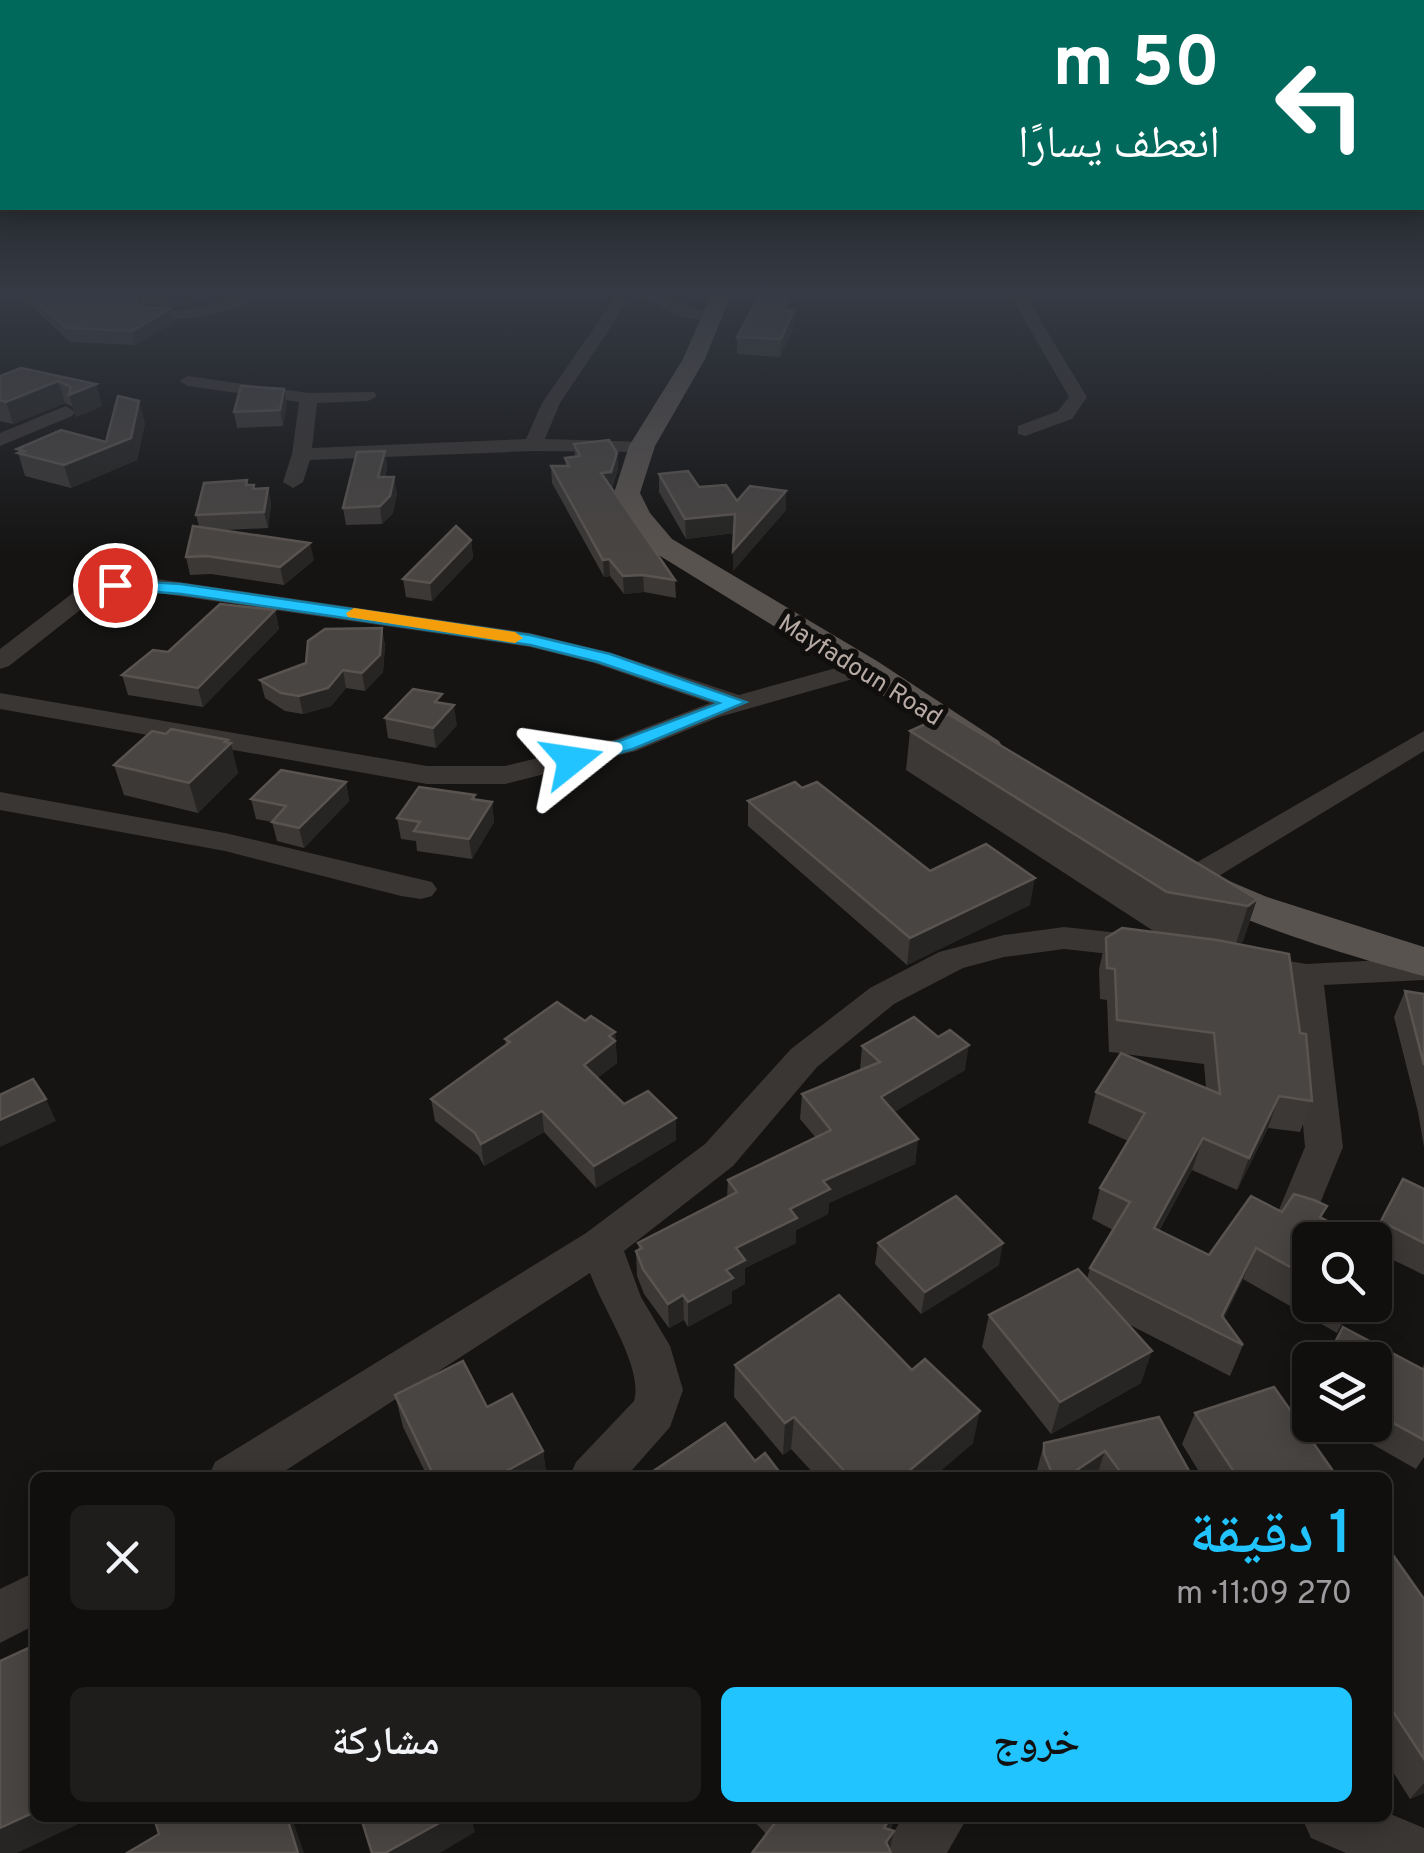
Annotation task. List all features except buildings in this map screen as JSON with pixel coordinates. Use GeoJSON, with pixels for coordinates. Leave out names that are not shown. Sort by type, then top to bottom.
{"type":"FeatureCollection","features":[{"type":"Feature","properties":{"kind":"main road","name":"Mayfadoun Road"},"geometry":{"type":"LineString","coordinates":[[680,381],[642,446],[628,493],[637,516],[662,545],[865,668],[1012,766]]}},
{"type":"Feature","properties":{"kind":"main road"},"geometry":{"type":"LineString","coordinates":[[1180,872],[1252,906],[1424,966]]}},
{"type":"Feature","properties":{"kind":"street"},"geometry":{"type":"LineString","coordinates":[[191,381],[308,398],[368,396]]}},
{"type":"Feature","properties":{"kind":"street"},"geometry":{"type":"LineString","coordinates":[[532,445],[565,381]]}},
{"type":"Feature","properties":{"kind":"street"},"geometry":{"type":"LineString","coordinates":[[1024,430],[1065,415],[1078,397],[1069,381]]}},
{"type":"Feature","properties":{"kind":"street"},"geometry":{"type":"LineString","coordinates":[[293,482],[302,454],[308,398]]}},
{"type":"Feature","properties":{"kind":"street"},"geometry":{"type":"LineString","coordinates":[[0,440],[66,412]]}},
{"type":"Feature","properties":{"kind":"street"},"geometry":{"type":"LineString","coordinates":[[302,454],[532,445],[642,446]]}},
{"type":"Feature","properties":{"kind":"street"},"geometry":{"type":"LineString","coordinates":[[0,661],[90,591],[115,585],[151,585],[530,640],[604,658],[737,702]]}},
{"type":"Feature","properties":{"kind":"street"},"geometry":{"type":"LineString","coordinates":[[0,701],[427,775],[504,775],[626,745],[737,702],[865,668]]}},
{"type":"Feature","properties":{"kind":"street"},"geometry":{"type":"LineString","coordinates":[[1180,872],[1424,740]]}},
{"type":"Feature","properties":{"kind":"street"},"geometry":{"type":"LineString","coordinates":[[0,802],[194,835],[339,868],[387,884],[421,889]]}},
{"type":"Feature","properties":{"kind":"street"},"geometry":{"type":"LineString","coordinates":[[241,1472],[600,1245],[718,1155],[804,1058],[882,996],[951,960],[1004,946],[1064,938],[1306,975],[1424,966]]}},
{"type":"Feature","properties":{"kind":"street"},"geometry":{"type":"LineString","coordinates":[[1298,1212],[1324,1147],[1306,975]]}},
{"type":"Feature","properties":{"kind":"street"},"geometry":{"type":"LineString","coordinates":[[598,1472],[654,1412],[660,1390],[648,1346],[622,1304],[600,1245]]}},
{"type":"Feature","properties":{"kind":"street"},"geometry":{"type":"LineString","coordinates":[[0,1617],[30,1599]]}},
{"type":"Feature","properties":{"kind":"street"},"geometry":{"type":"LineString","coordinates":[[912,1853],[935,1822]]}},
{"type":"Feature","properties":{"kind":"street"},"geometry":{"type":"LineString","coordinates":[[1340,1822],[1414,1853]]}},
{"type":"Feature","properties":{"kind":"slow traffic"},"geometry":{"type":"LineString","coordinates":[[354,613],[515,638]]}},
{"type":"Feature","properties":{"kind":"route"},"geometry":{"type":"LineString","coordinates":[[115,585],[151,585],[530,640],[604,658],[737,702],[626,745],[572,760]]}}]}
